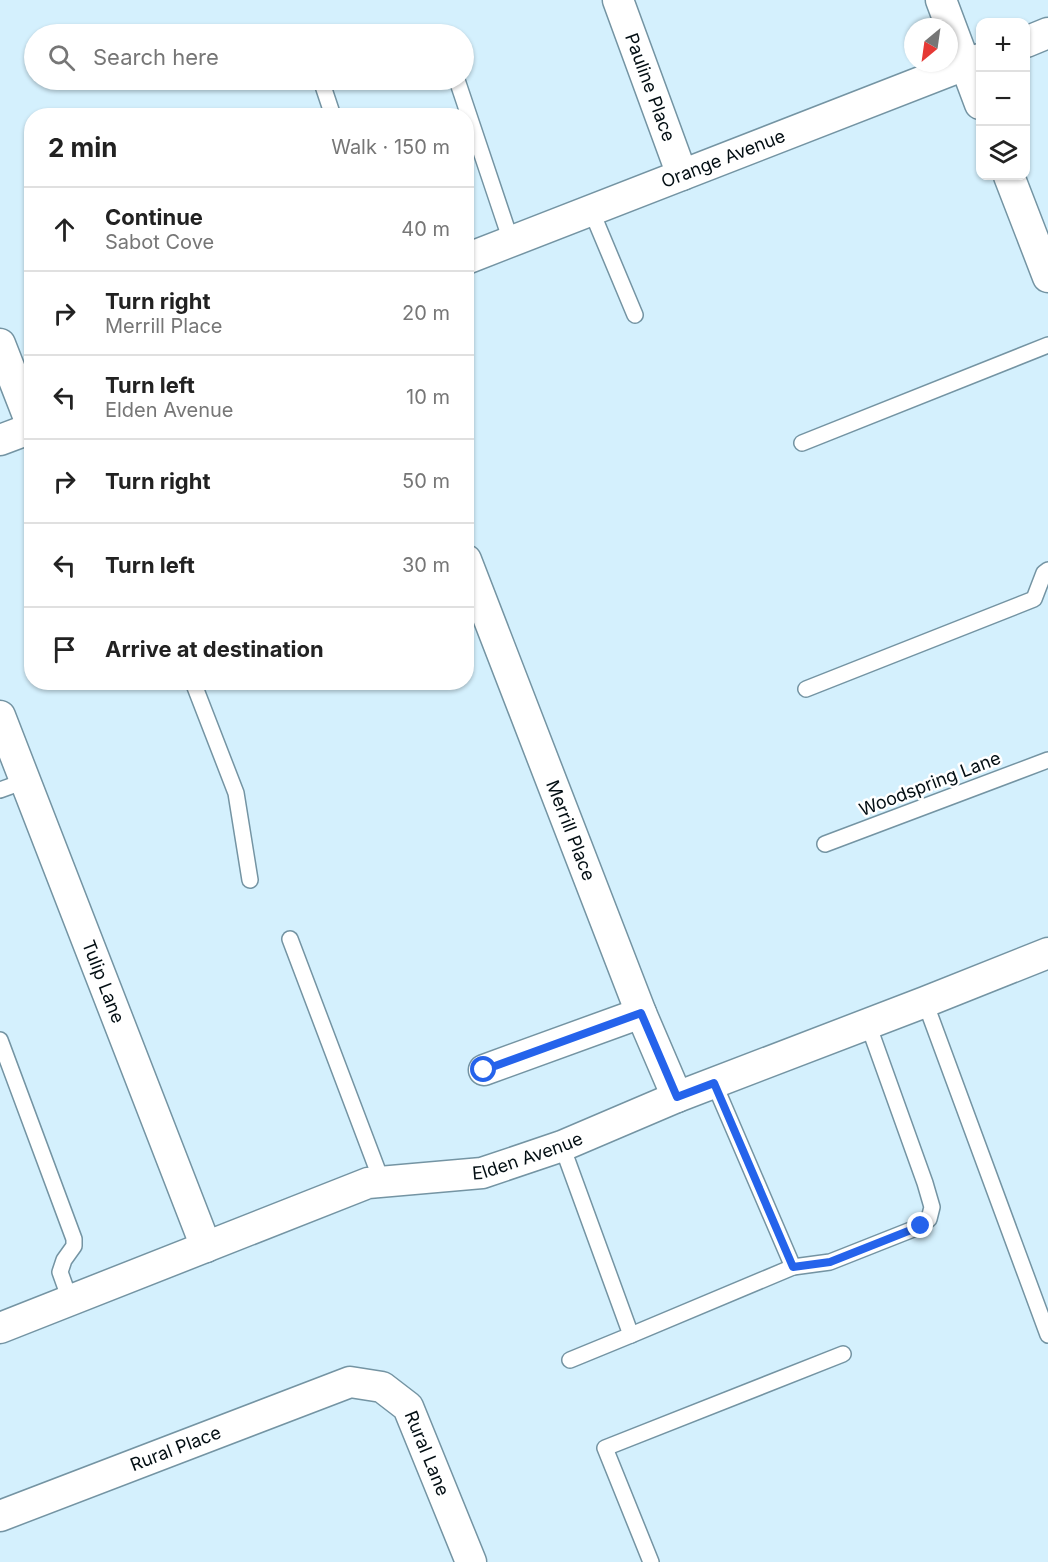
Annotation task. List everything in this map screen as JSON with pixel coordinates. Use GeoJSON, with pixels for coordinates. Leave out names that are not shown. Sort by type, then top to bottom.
{"type":"FeatureCollection","features":[{"type":"Feature","properties":{"kind":"street","name":"Pauline Place"},"geometry":{"type":"LineString","coordinates":[[618,0],[682,175]]}},
{"type":"Feature","properties":{"kind":"street"},"geometry":{"type":"LineString","coordinates":[[941,0],[973,62],[976,78]]}},
{"type":"Feature","properties":{"kind":"street"},"geometry":{"type":"LineString","coordinates":[[1030,40],[1048,33]]}},
{"type":"Feature","properties":{"kind":"street","name":"Orange Avenue"},"geometry":{"type":"LineString","coordinates":[[474,256],[973,62]]}},
{"type":"Feature","properties":{"kind":"street"},"geometry":{"type":"LineString","coordinates":[[1010,180],[1048,277]]}},
{"type":"Feature","properties":{"kind":"street"},"geometry":{"type":"LineString","coordinates":[[0,344],[24,406]]}},
{"type":"Feature","properties":{"kind":"street"},"geometry":{"type":"LineString","coordinates":[[0,440],[24,430]]}},
{"type":"Feature","properties":{"kind":"street","name":"Merrill Place"},"geometry":{"type":"LineString","coordinates":[[474,581],[641,1013],[677,1097]]}},
{"type":"Feature","properties":{"kind":"street","name":"Tulip Lane"},"geometry":{"type":"LineString","coordinates":[[0,716],[13,785],[206,1247]]}},
{"type":"Feature","properties":{"kind":"street","name":"Elden Avenue"},"geometry":{"type":"LineString","coordinates":[[0,1328],[368,1183],[482,1173],[562,1146],[677,1097],[1048,953]]}},
{"type":"Feature","properties":{"kind":"street"},"geometry":{"type":"LineString","coordinates":[[484,1070],[641,1013]]}},
{"type":"Feature","properties":{"kind":"street","name":"Rural Place"},"geometry":{"type":"LineString","coordinates":[[0,1516],[350,1382]]}},
{"type":"Feature","properties":{"kind":"street","name":"Rural Lane"},"geometry":{"type":"LineString","coordinates":[[350,1382],[382,1387],[408,1407],[471,1562]]}},
{"type":"Feature","properties":{"kind":"lane"},"geometry":{"type":"LineString","coordinates":[[324,90],[330,108]]}},
{"type":"Feature","properties":{"kind":"lane"},"geometry":{"type":"LineString","coordinates":[[460,90],[467,108]]}},
{"type":"Feature","properties":{"kind":"lane"},"geometry":{"type":"LineString","coordinates":[[474,130],[512,241]]}},
{"type":"Feature","properties":{"kind":"lane"},"geometry":{"type":"LineString","coordinates":[[591,210],[635,315]]}},
{"type":"Feature","properties":{"kind":"lane"},"geometry":{"type":"LineString","coordinates":[[802,443],[1048,345]]}},
{"type":"Feature","properties":{"kind":"lane"},"geometry":{"type":"LineString","coordinates":[[806,689],[1034,598],[1044,573],[1048,570]]}},
{"type":"Feature","properties":{"kind":"lane"},"geometry":{"type":"LineString","coordinates":[[196,690],[236,793],[250,880]]}},
{"type":"Feature","properties":{"kind":"lane","name":"Woodspring Lane"},"geometry":{"type":"LineString","coordinates":[[825,844],[1048,760]]}},
{"type":"Feature","properties":{"kind":"lane"},"geometry":{"type":"LineString","coordinates":[[290,939],[382,1182]]}},
{"type":"Feature","properties":{"kind":"lane"},"geometry":{"type":"LineString","coordinates":[[926,1002],[1048,1335]]}},
{"type":"Feature","properties":{"kind":"lane"},"geometry":{"type":"LineString","coordinates":[[570,1360],[793,1267],[830,1262],[921,1226],[929,1219],[932,1207],[868,1024]]}},
{"type":"Feature","properties":{"kind":"lane"},"geometry":{"type":"LineString","coordinates":[[0,1040],[74,1239],[74,1246],[64,1260],[60,1272],[70,1300]]}},
{"type":"Feature","properties":{"kind":"lane"},"geometry":{"type":"LineString","coordinates":[[714,1083],[793,1267]]}},
{"type":"Feature","properties":{"kind":"lane"},"geometry":{"type":"LineString","coordinates":[[562,1146],[631,1335]]}},
{"type":"Feature","properties":{"kind":"lane"},"geometry":{"type":"LineString","coordinates":[[651,1562],[605,1448],[843,1354]]}},
{"type":"Feature","properties":{"kind":"route"},"geometry":{"type":"LineString","coordinates":[[484,1070],[641,1013],[677,1097],[714,1083],[793,1267],[830,1262],[921,1226]]}}]}
